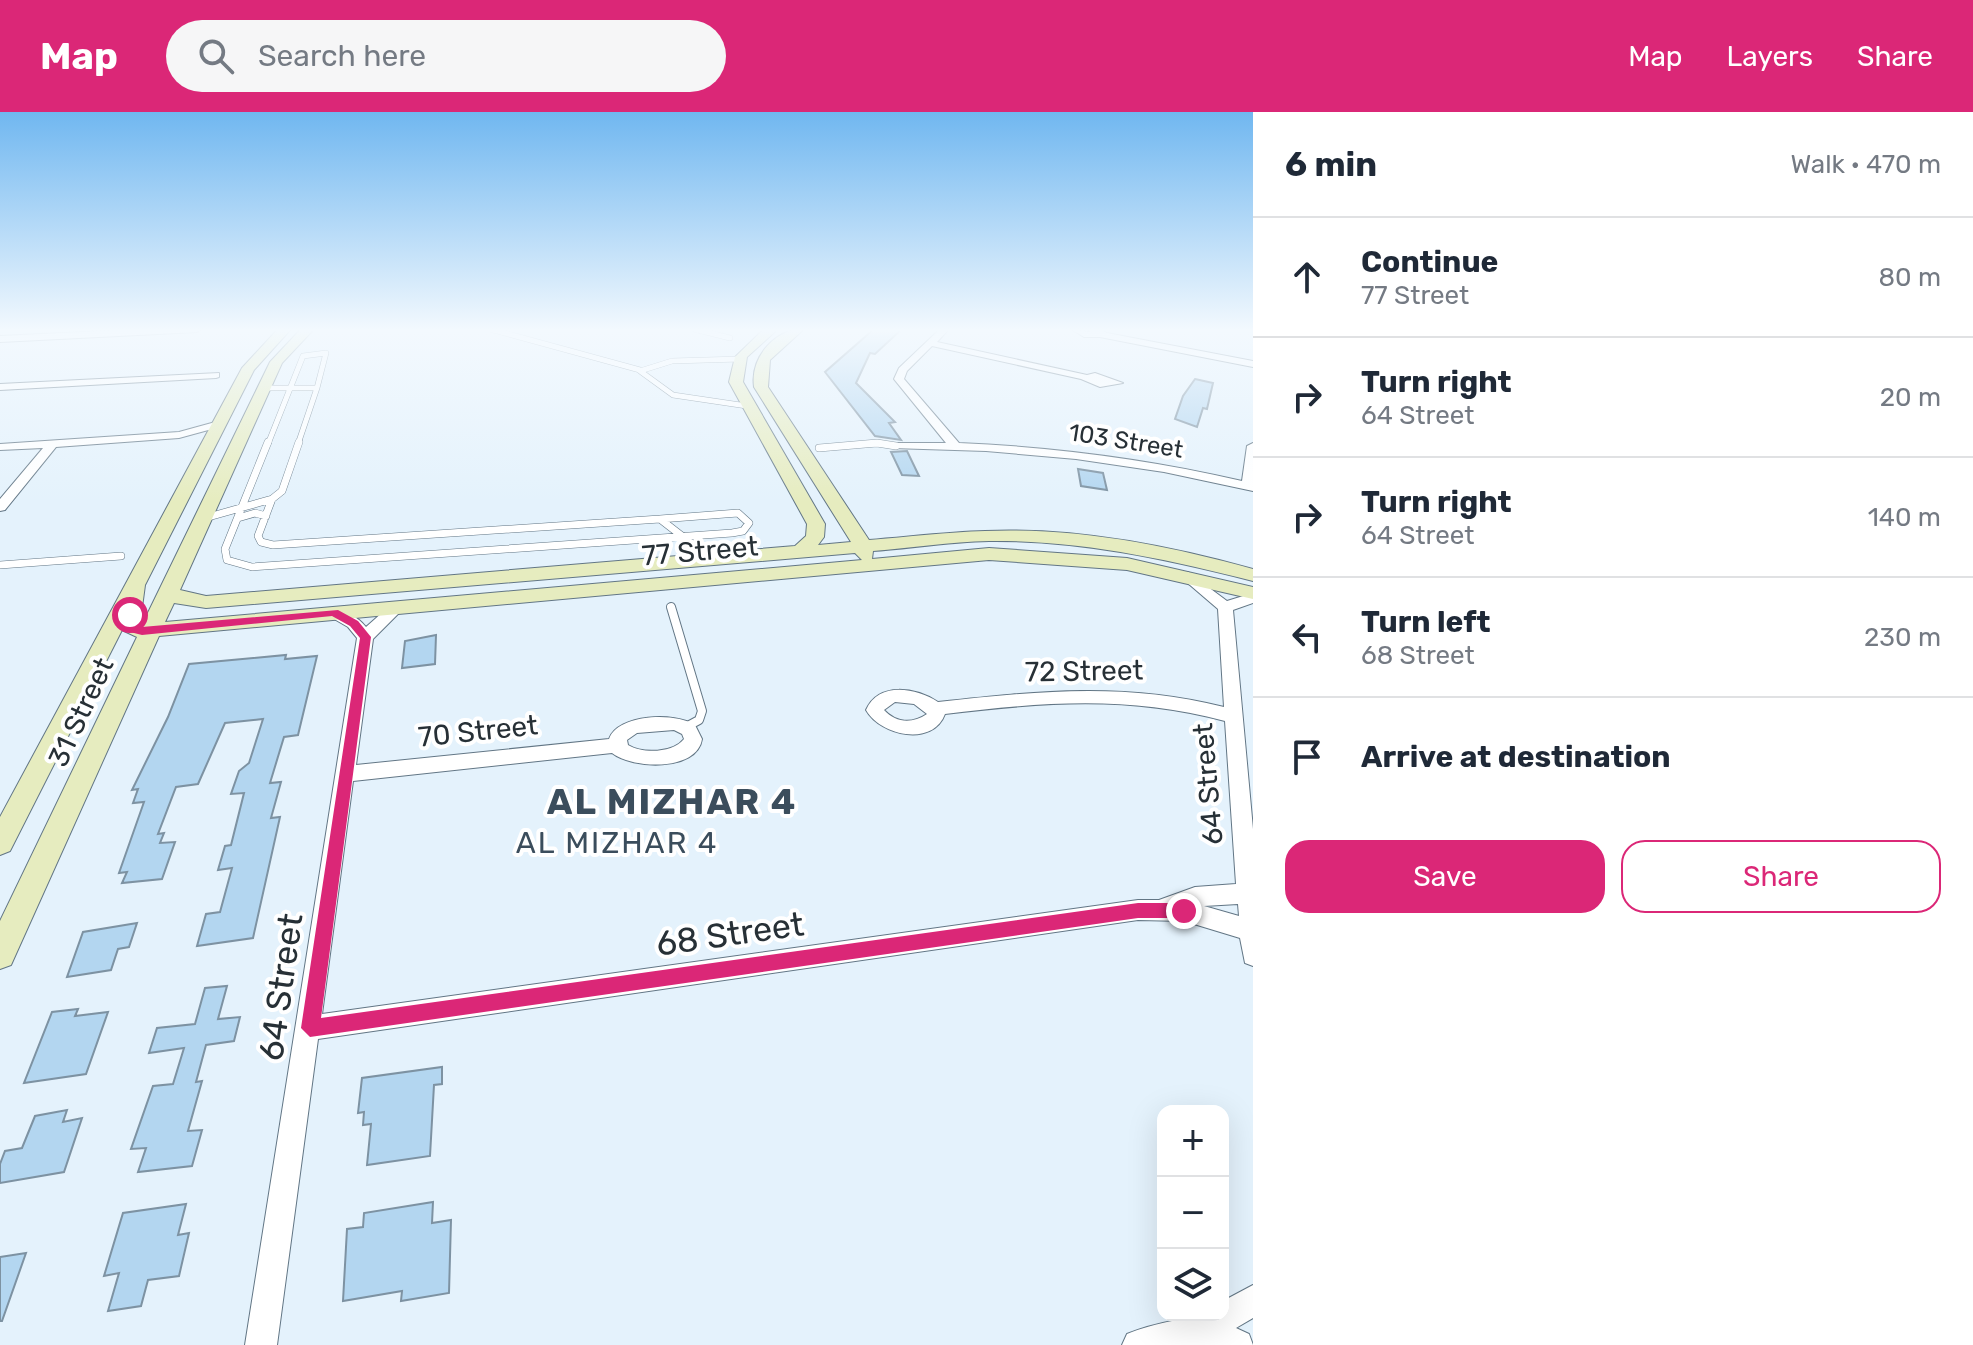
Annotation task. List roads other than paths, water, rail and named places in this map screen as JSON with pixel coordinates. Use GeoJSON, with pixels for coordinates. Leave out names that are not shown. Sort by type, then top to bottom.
{"type":"FeatureCollection","features":[{"type":"Feature","properties":{"kind":"street","name":"31 Street"},"geometry":{"type":"LineString","coordinates":[[0,843],[238,387]]}},
{"type":"Feature","properties":{"kind":"street"},"geometry":{"type":"LineString","coordinates":[[738,387],[816,524],[815,537],[803,549]]}},
{"type":"Feature","properties":{"kind":"street"},"geometry":{"type":"LineString","coordinates":[[762,387],[862,544],[863,558],[846,565]]}},
{"type":"Feature","properties":{"kind":"street"},"geometry":{"type":"LineString","coordinates":[[905,387],[955,446]]}},
{"type":"Feature","properties":{"kind":"street","name":"31 Street"},"geometry":{"type":"LineString","coordinates":[[0,954],[263,388]]}},
{"type":"Feature","properties":{"kind":"street"},"geometry":{"type":"LineString","coordinates":[[0,447],[179,435],[219,424]]}},
{"type":"Feature","properties":{"kind":"street"},"geometry":{"type":"LineString","coordinates":[[761,429],[776,441],[793,438]]}},
{"type":"Feature","properties":{"kind":"street"},"geometry":{"type":"LineString","coordinates":[[179,435],[209,442]]}},
{"type":"Feature","properties":{"kind":"street"},"geometry":{"type":"LineString","coordinates":[[0,507],[53,443]]}},
{"type":"Feature","properties":{"kind":"street","name":"103 Street"},"geometry":{"type":"LineString","coordinates":[[896,446],[955,446],[1112,459],[1250,486]]}},
{"type":"Feature","properties":{"kind":"street"},"geometry":{"type":"LineString","coordinates":[[1250,486],[1253,446]]}},
{"type":"Feature","properties":{"kind":"street","name":"77 Street"},"geometry":{"type":"LineString","coordinates":[[168,591],[179,598],[206,602],[975,536],[1061,538],[1155,551],[1253,575]]}},
{"type":"Feature","properties":{"kind":"street","name":"77 Street"},"geometry":{"type":"LineString","coordinates":[[150,630],[846,565],[1024,555],[1127,564],[1188,576],[1253,596]]}},
{"type":"Feature","properties":{"kind":"street"},"geometry":{"type":"LineString","coordinates":[[503,597],[503,589],[513,580],[563,570]]}},
{"type":"Feature","properties":{"kind":"street"},"geometry":{"type":"LineString","coordinates":[[1188,576],[1225,607],[1253,596]]}},
{"type":"Feature","properties":{"kind":"street"},"geometry":{"type":"LineString","coordinates":[[135,584],[129,625],[135,630],[150,630]]}},
{"type":"Feature","properties":{"kind":"street"},"geometry":{"type":"LineString","coordinates":[[334,613],[354,623],[365,637],[397,607]]}},
{"type":"Feature","properties":{"kind":"street","name":"64 Street"},"geometry":{"type":"LineString","coordinates":[[1225,607],[1253,955]]}},
{"type":"Feature","properties":{"kind":"street","name":"64 Street"},"geometry":{"type":"LineString","coordinates":[[261,1345],[310,1028],[365,637]]}},
{"type":"Feature","properties":{"kind":"street","name":"72 Street"},"geometry":{"type":"LineString","coordinates":[[935,709],[1068,694],[1116,694],[1157,697],[1233,716]]}},
{"type":"Feature","properties":{"kind":"street","name":"70 Street"},"geometry":{"type":"LineString","coordinates":[[674,723],[686,727],[693,736],[693,744],[679,754],[634,757],[622,752],[618,745],[622,732],[633,727],[674,723]]}},
{"type":"Feature","properties":{"kind":"street","name":"70 Street"},"geometry":{"type":"LineString","coordinates":[[345,774],[618,745]]}},
{"type":"Feature","properties":{"kind":"street","name":"68 Street"},"geometry":{"type":"LineString","coordinates":[[310,1028],[1160,909],[1195,897],[1247,893]]}},
{"type":"Feature","properties":{"kind":"street","name":"68 Street"},"geometry":{"type":"LineString","coordinates":[[1160,909],[1206,915],[1251,930]]}},
{"type":"Feature","properties":{"kind":"street"},"geometry":{"type":"LineString","coordinates":[[1138,1345],[1194,1335],[1253,1301]]}},
{"type":"Feature","properties":{"kind":"street"},"geometry":{"type":"LineString","coordinates":[[1194,1335],[1238,1345]]}},
{"type":"Feature","properties":{"kind":"lane"},"geometry":{"type":"LineString","coordinates":[[662,387],[673,395],[747,406]]}},
{"type":"Feature","properties":{"kind":"lane"},"geometry":{"type":"LineString","coordinates":[[203,519],[272,499],[282,491],[317,388],[263,388]]}},
{"type":"Feature","properties":{"kind":"lane"},"geometry":{"type":"LineString","coordinates":[[272,499],[258,536],[261,542],[327,542],[727,512],[738,513],[749,523],[743,531],[321,563],[237,565],[227,560],[225,549],[290,388]]}},
{"type":"Feature","properties":{"kind":"lane"},"geometry":{"type":"LineString","coordinates":[[819,448],[877,443],[896,446]]}},
{"type":"Feature","properties":{"kind":"lane"},"geometry":{"type":"LineString","coordinates":[[238,518],[255,513],[266,516]]}},
{"type":"Feature","properties":{"kind":"lane"},"geometry":{"type":"LineString","coordinates":[[660,519],[680,534],[695,551],[712,557]]}},
{"type":"Feature","properties":{"kind":"lane"},"geometry":{"type":"LineString","coordinates":[[491,531],[491,550]]}},
{"type":"Feature","properties":{"kind":"lane"},"geometry":{"type":"LineString","coordinates":[[321,563],[327,542]]}},
{"type":"Feature","properties":{"kind":"lane"},"geometry":{"type":"LineString","coordinates":[[0,565],[121,556]]}},
{"type":"Feature","properties":{"kind":"lane"},"geometry":{"type":"LineString","coordinates":[[671,607],[702,711],[699,720],[686,727]]}},
{"type":"Feature","properties":{"kind":"district","name":"AL MIZHAR 4"},"geometry":{"type":"Point","coordinates":[672,801]}},
{"type":"Feature","properties":{"kind":"district","name":"AL MIZHAR 4"},"geometry":{"type":"Point","coordinates":[617,843]}}]}
